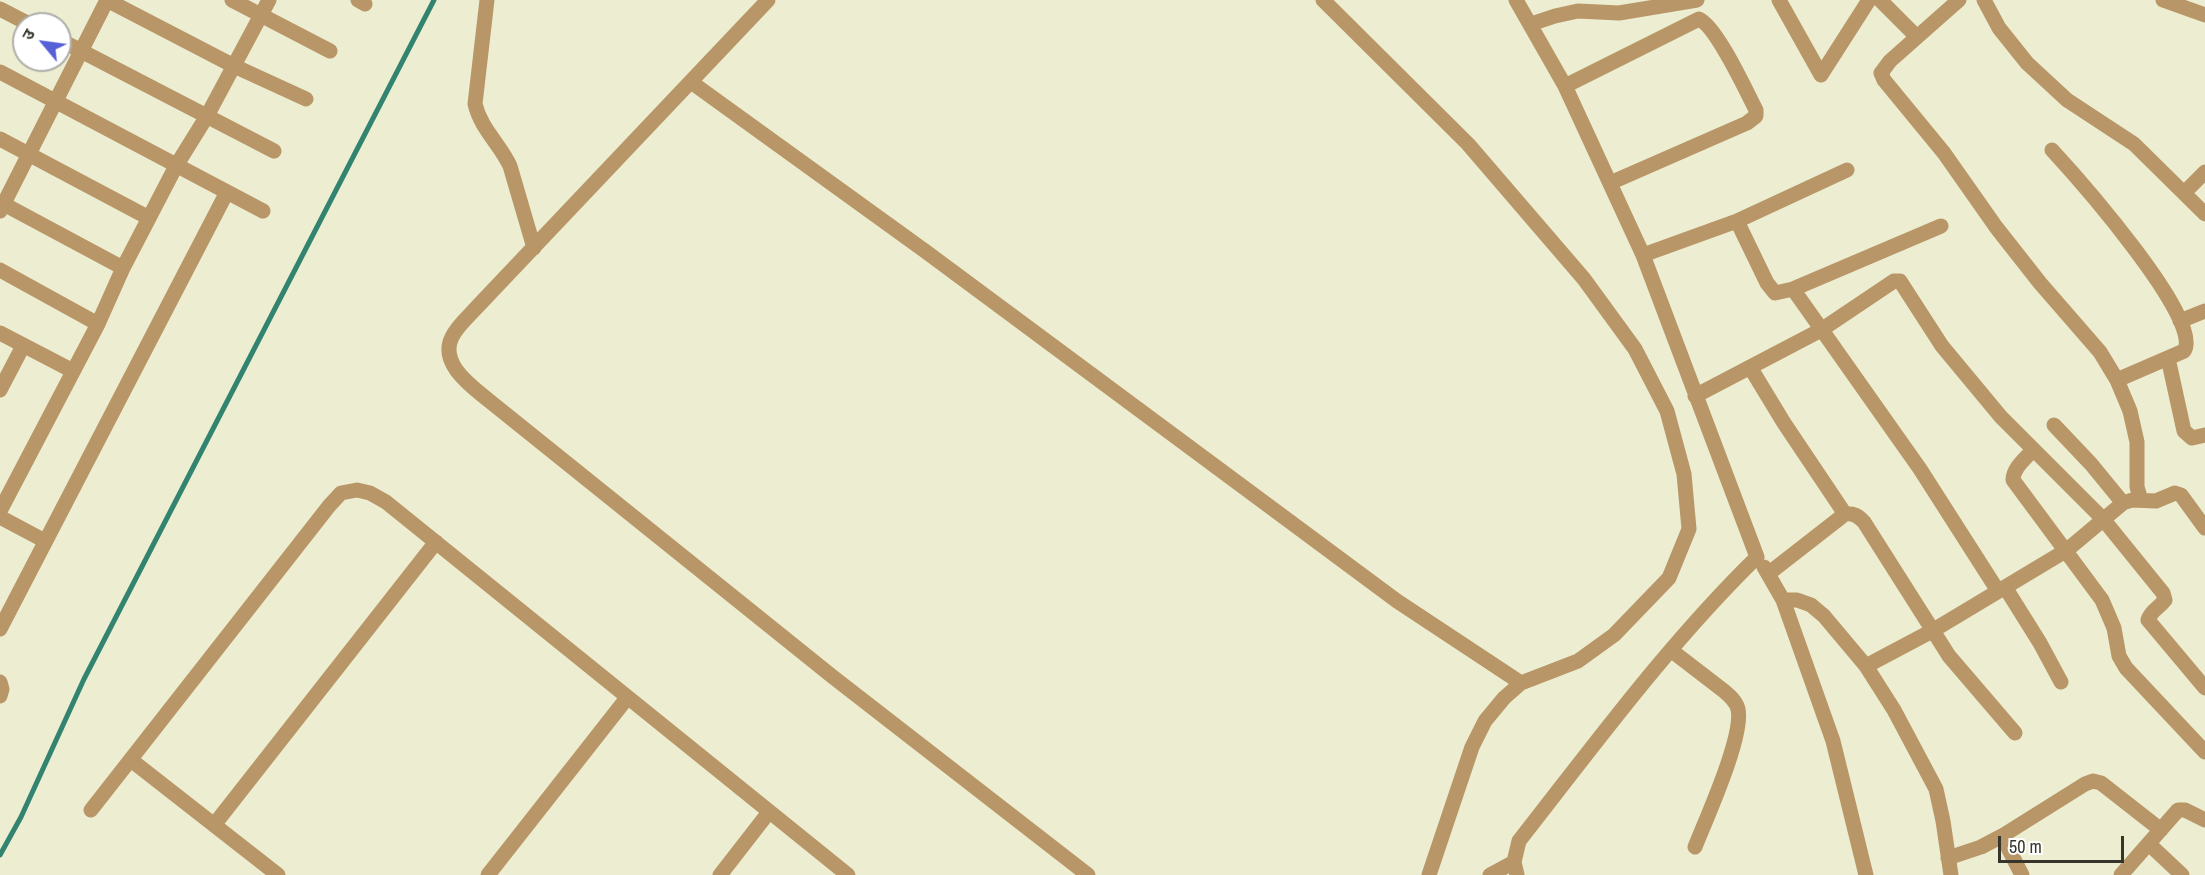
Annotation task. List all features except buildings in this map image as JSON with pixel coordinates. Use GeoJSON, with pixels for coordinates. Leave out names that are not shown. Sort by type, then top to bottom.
{"type":"FeatureCollection","features":[{"type":"Feature","properties":{"kind":"street"},"geometry":{"type":"LineString","coordinates":[[123,268],[1,205],[107,0],[234,66],[306,99]]}},
{"type":"Feature","properties":{"kind":"street"},"geometry":{"type":"LineString","coordinates":[[232,0],[330,51]]}},
{"type":"Feature","properties":{"kind":"street"},"geometry":{"type":"LineString","coordinates":[[0,511],[98,324],[123,268],[176,166],[207,116],[269,0]]}},
{"type":"Feature","properties":{"kind":"street"},"geometry":{"type":"LineString","coordinates":[[487,0],[475,104],[484,129],[505,155],[510,166],[534,248]]}},
{"type":"Feature","properties":{"kind":"street"},"geometry":{"type":"LineString","coordinates":[[768,0],[477,307],[451,338],[450,357],[462,378],[833,677],[1088,875]]}},
{"type":"Feature","properties":{"kind":"street"},"geometry":{"type":"LineString","coordinates":[[1323,0],[1468,144],[1584,279],[1635,349],[1667,411],[1684,474],[1689,529],[1669,578],[1614,636],[1578,661],[1521,683],[1503,698],[1485,721],[1472,747],[1428,875]]}},
{"type":"Feature","properties":{"kind":"street"},"geometry":{"type":"LineString","coordinates":[[1516,0],[1565,86],[1643,255],[1757,557],[1783,600],[1833,741],[1866,875]]}},
{"type":"Feature","properties":{"kind":"street"},"geometry":{"type":"LineString","coordinates":[[1531,24],[1578,11],[1619,13],[1697,0]]}},
{"type":"Feature","properties":{"kind":"street"},"geometry":{"type":"LineString","coordinates":[[1779,0],[1821,75],[1869,0]]}},
{"type":"Feature","properties":{"kind":"street"},"geometry":{"type":"LineString","coordinates":[[1880,0],[1917,37]]}},
{"type":"Feature","properties":{"kind":"street"},"geometry":{"type":"LineString","coordinates":[[1959,0],[1883,68],[1881,73],[1884,80],[1944,153],[1996,227],[2033,274],[2088,336],[2117,380],[2130,411],[2137,442],[2137,487],[2141,500]]}},
{"type":"Feature","properties":{"kind":"street"},"geometry":{"type":"LineString","coordinates":[[1984,0],[1999,28],[2027,63],[2067,100],[2134,144],[2205,214]]}},
{"type":"Feature","properties":{"kind":"street"},"geometry":{"type":"LineString","coordinates":[[2163,0],[2205,15]]}},
{"type":"Feature","properties":{"kind":"street"},"geometry":{"type":"LineString","coordinates":[[1565,86],[1699,19],[1707,25],[1732,63],[1756,110],[1756,116],[1747,123],[1610,183]]}},
{"type":"Feature","properties":{"kind":"street"},"geometry":{"type":"LineString","coordinates":[[72,46],[274,151]]}},
{"type":"Feature","properties":{"kind":"street"},"geometry":{"type":"LineString","coordinates":[[0,72],[263,211]]}},
{"type":"Feature","properties":{"kind":"street"},"geometry":{"type":"LineString","coordinates":[[691,82],[934,258],[1397,601],[1521,683]]}},
{"type":"Feature","properties":{"kind":"street"},"geometry":{"type":"LineString","coordinates":[[0,139],[149,218]]}},
{"type":"Feature","properties":{"kind":"street"},"geometry":{"type":"LineString","coordinates":[[2052,150],[2090,190],[2142,254],[2161,284],[2187,339],[2184,351],[2117,380]]}},
{"type":"Feature","properties":{"kind":"street"},"geometry":{"type":"LineString","coordinates":[[1643,255],[1737,221],[1847,170]]}},
{"type":"Feature","properties":{"kind":"street"},"geometry":{"type":"LineString","coordinates":[[2184,193],[2205,172]]}},
{"type":"Feature","properties":{"kind":"street"},"geometry":{"type":"LineString","coordinates":[[0,629],[227,192]]}},
{"type":"Feature","properties":{"kind":"street"},"geometry":{"type":"LineString","coordinates":[[1737,221],[1770,288],[1775,293],[1793,289],[1941,226]]}},
{"type":"Feature","properties":{"kind":"street"},"geometry":{"type":"LineString","coordinates":[[0,270],[98,324]]}},
{"type":"Feature","properties":{"kind":"street"},"geometry":{"type":"LineString","coordinates":[[1695,396],[1821,330],[1894,281],[1900,281],[1942,346],[2001,417],[2103,519],[2163,592],[2165,600],[2161,606],[2150,613],[2148,620],[2205,688]]}},
{"type":"Feature","properties":{"kind":"street"},"geometry":{"type":"LineString","coordinates":[[1793,289],[2040,643],[2061,682]]}},
{"type":"Feature","properties":{"kind":"street"},"geometry":{"type":"LineString","coordinates":[[2180,321],[2205,311]]}},
{"type":"Feature","properties":{"kind":"street"},"geometry":{"type":"LineString","coordinates":[[0,333],[73,371]]}},
{"type":"Feature","properties":{"kind":"street"},"geometry":{"type":"LineString","coordinates":[[0,390],[23,346]]}},
{"type":"Feature","properties":{"kind":"street"},"geometry":{"type":"LineString","coordinates":[[2168,358],[2184,431],[2192,438],[2205,435]]}},
{"type":"Feature","properties":{"kind":"street"},"geometry":{"type":"LineString","coordinates":[[1750,367],[1784,423],[1845,514]]}},
{"type":"Feature","properties":{"kind":"street"},"geometry":{"type":"LineString","coordinates":[[2054,425],[2091,464],[2123,503]]}},
{"type":"Feature","properties":{"kind":"street"},"geometry":{"type":"LineString","coordinates":[[2033,450],[2016,469],[2013,480],[2067,550],[2105,606],[2114,628],[2119,656],[2126,668],[2205,752]]}},
{"type":"Feature","properties":{"kind":"street"},"geometry":{"type":"LineString","coordinates":[[91,810],[341,493],[357,490],[370,493],[386,502],[848,875]]}},
{"type":"Feature","properties":{"kind":"street"},"geometry":{"type":"LineString","coordinates":[[1866,666],[1932,631],[2067,550],[2123,503],[2132,500],[2156,501],[2175,493],[2181,495],[2205,528]]}},
{"type":"Feature","properties":{"kind":"street"},"geometry":{"type":"LineString","coordinates":[[1768,574],[1845,514],[1852,513],[1864,522],[1949,656],[2015,733]]}},
{"type":"Feature","properties":{"kind":"street"},"geometry":{"type":"LineString","coordinates":[[0,518],[45,541]]}},
{"type":"Feature","properties":{"kind":"street"},"geometry":{"type":"LineString","coordinates":[[214,825],[436,542]]}},
{"type":"Feature","properties":{"kind":"street"},"geometry":{"type":"LineString","coordinates":[[1490,875],[1516,869],[1519,841],[1719,594],[1757,557]]}},
{"type":"Feature","properties":{"kind":"street"},"geometry":{"type":"LineString","coordinates":[[1783,600],[1797,600],[1811,605],[1824,616],[1866,666],[1899,718],[1936,789],[1951,875]]}},
{"type":"Feature","properties":{"kind":"street"},"geometry":{"type":"LineString","coordinates":[[1672,651],[1725,691],[1733,698],[1738,708],[1735,741],[1695,847]]}},
{"type":"Feature","properties":{"kind":"street"},"geometry":{"type":"LineString","coordinates":[[0,682],[2,689],[0,696]]}},
{"type":"Feature","properties":{"kind":"street"},"geometry":{"type":"LineString","coordinates":[[488,875],[627,698]]}},
{"type":"Feature","properties":{"kind":"street"},"geometry":{"type":"LineString","coordinates":[[131,760],[278,875]]}},
{"type":"Feature","properties":{"kind":"street"},"geometry":{"type":"LineString","coordinates":[[1948,858],[1981,847],[2002,836],[2093,781],[2101,783],[2161,830]]}},
{"type":"Feature","properties":{"kind":"street"},"geometry":{"type":"LineString","coordinates":[[2121,875],[2178,810],[2185,810],[2205,820]]}},
{"type":"Feature","properties":{"kind":"street"},"geometry":{"type":"LineString","coordinates":[[720,875],[769,812]]}},
{"type":"Feature","properties":{"kind":"street"},"geometry":{"type":"LineString","coordinates":[[2002,836],[2022,875]]}},
{"type":"Feature","properties":{"kind":"street"},"geometry":{"type":"LineString","coordinates":[[2149,844],[2182,875]]}},
{"type":"Feature","properties":{"kind":"waterway"},"geometry":{"type":"LineString","coordinates":[[0,855],[21,817],[84,679],[434,0]]}}]}
